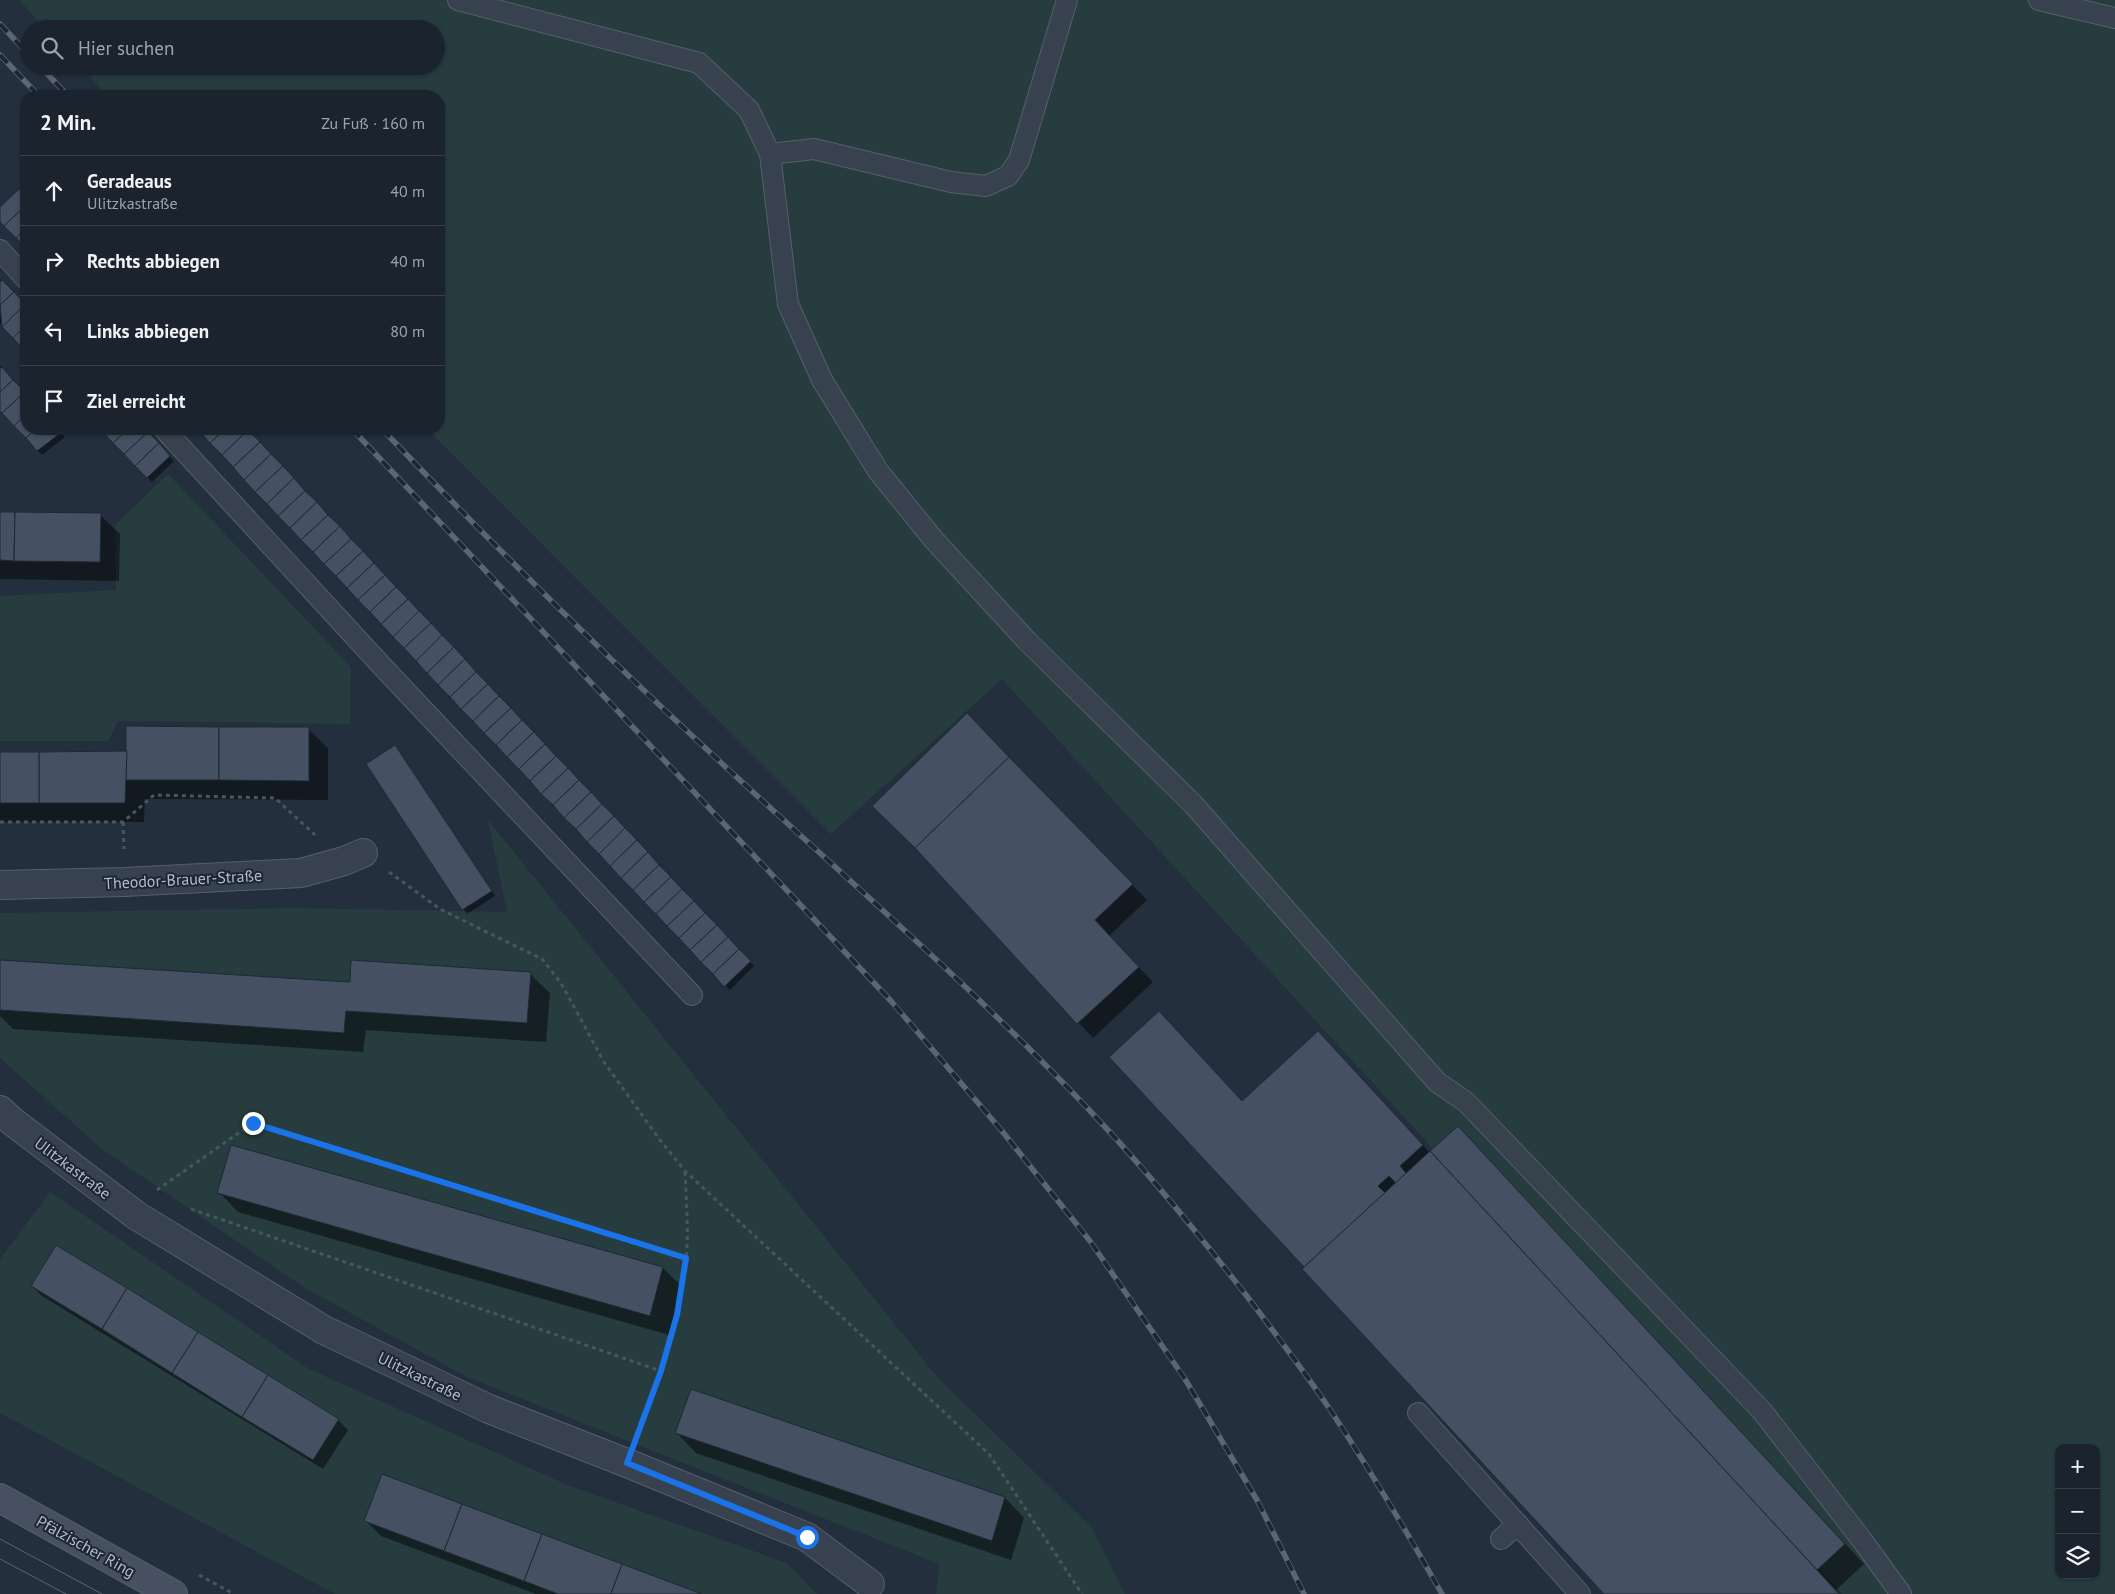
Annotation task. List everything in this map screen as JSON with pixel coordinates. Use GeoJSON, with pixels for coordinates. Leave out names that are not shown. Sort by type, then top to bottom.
{"type":"FeatureCollection","features":[{"type":"Feature","properties":{"kind":"main road","name":"Pfälzischer Ring"},"geometry":{"type":"LineString","coordinates":[[0,1498],[173,1594]]}},
{"type":"Feature","properties":{"kind":"street","name":"Theodor-Brauer-Straße"},"geometry":{"type":"LineString","coordinates":[[0,885],[124,882],[301,873],[353,857]]}},
{"type":"Feature","properties":{"kind":"street","name":"Ulitzkastraße"},"geometry":{"type":"LineString","coordinates":[[0,1110],[13,1122],[137,1216],[324,1330],[489,1409],[807,1537],[870,1584]]}},
{"type":"Feature","properties":{"kind":"lane"},"geometry":{"type":"LineString","coordinates":[[458,0],[699,63],[749,110],[770,154],[788,304],[822,380],[878,471],[934,540],[1027,641],[1193,804],[1437,1082],[1466,1102],[1762,1411],[1862,1540],[1901,1594]]}},
{"type":"Feature","properties":{"kind":"lane"},"geometry":{"type":"LineString","coordinates":[[770,154],[814,149],[951,182],[986,186],[1008,176],[1019,160],[1067,0]]}},
{"type":"Feature","properties":{"kind":"lane"},"geometry":{"type":"LineString","coordinates":[[2039,0],[2115,18]]}},
{"type":"Feature","properties":{"kind":"lane"},"geometry":{"type":"LineString","coordinates":[[0,250],[20,272]]}},
{"type":"Feature","properties":{"kind":"lane"},"geometry":{"type":"LineString","coordinates":[[170,435],[381,665],[692,995]]}},
{"type":"Feature","properties":{"kind":"lane"},"geometry":{"type":"LineString","coordinates":[[1418,1413],[1518,1524],[1573,1591]]}},
{"type":"Feature","properties":{"kind":"lane"},"geometry":{"type":"LineString","coordinates":[[1501,1539],[1518,1524]]}},
{"type":"Feature","properties":{"kind":"path"},"geometry":{"type":"LineString","coordinates":[[0,822],[123,822],[154,796],[275,798],[353,857],[440,909],[542,959],[561,983],[604,1062],[660,1140],[685,1171],[989,1454],[1082,1594]]}},
{"type":"Feature","properties":{"kind":"path"},"geometry":{"type":"LineString","coordinates":[[137,1216],[151,1194],[253,1123],[686,1258]]}},
{"type":"Feature","properties":{"kind":"path"},"geometry":{"type":"LineString","coordinates":[[627,1463],[661,1371],[677,1315],[686,1258],[685,1171]]}},
{"type":"Feature","properties":{"kind":"path"},"geometry":{"type":"LineString","coordinates":[[188,1208],[661,1371]]}},
{"type":"Feature","properties":{"kind":"green space"},"geometry":{"type":"Polygon","coordinates":[[[19,0],[2115,0],[2115,1594],[1842,1594],[1002,679],[831,834],[433,435],[445,435],[445,90],[102,90],[88,75],[445,75],[445,20],[38,20],[19,0]]]}},
{"type":"Feature","properties":{"kind":"green space"},"geometry":{"type":"Polygon","coordinates":[[[168,474],[351,667],[350,724],[118,721],[108,741],[0,741],[0,596],[116,590],[115,525],[168,474]]]}},
{"type":"Feature","properties":{"kind":"green space"},"geometry":{"type":"Polygon","coordinates":[[[488,820],[939,1379],[1092,1528],[1125,1594],[936,1594],[939,1564],[467,1377],[305,1288],[102,1149],[0,1058],[0,913],[294,908],[507,912],[488,820]]]}},
{"type":"Feature","properties":{"kind":"green space"},"geometry":{"type":"Polygon","coordinates":[[[50,1192],[309,1369],[570,1486],[787,1563],[817,1594],[335,1594],[0,1413],[0,1259],[50,1192]]]}},
{"type":"Feature","properties":{"kind":"building"},"geometry":{"type":"Polygon","coordinates":[[[20,190],[20,211],[4,226],[0,222],[0,207],[20,190]]]}},
{"type":"Feature","properties":{"kind":"building"},"geometry":{"type":"Polygon","coordinates":[[[20,211],[20,234],[16,238],[4,226],[20,211]]]}},
{"type":"Feature","properties":{"kind":"building"},"geometry":{"type":"Polygon","coordinates":[[[20,234],[20,242],[16,238],[20,234]]]}},
{"type":"Feature","properties":{"kind":"building"},"geometry":{"type":"Polygon","coordinates":[[[2,280],[14,292],[0,305],[0,282],[2,280]]]}},
{"type":"Feature","properties":{"kind":"building"},"geometry":{"type":"Polygon","coordinates":[[[14,292],[20,299],[20,309],[2,327],[0,305],[14,292]]]}},
{"type":"Feature","properties":{"kind":"building"},"geometry":{"type":"Polygon","coordinates":[[[20,309],[20,331],[13,338],[2,327],[20,309]]]}},
{"type":"Feature","properties":{"kind":"building"},"geometry":{"type":"Polygon","coordinates":[[[20,331],[20,346],[13,338],[20,331]]]}},
{"type":"Feature","properties":{"kind":"building"},"geometry":{"type":"Polygon","coordinates":[[[2,367],[13,380],[0,392],[0,369],[2,367]]]}},
{"type":"Feature","properties":{"kind":"building"},"geometry":{"type":"Polygon","coordinates":[[[13,380],[20,387],[20,397],[2,413],[0,411],[0,392],[13,380]]]}},
{"type":"Feature","properties":{"kind":"building"},"geometry":{"type":"Polygon","coordinates":[[[20,397],[20,420],[14,426],[2,413],[20,397]]]}},
{"type":"Feature","properties":{"kind":"building"},"geometry":{"type":"Polygon","coordinates":[[[20,420],[20,432],[14,426],[20,420]]]}},
{"type":"Feature","properties":{"kind":"building"},"geometry":{"type":"Polygon","coordinates":[[[29,435],[58,435],[37,451],[26,438],[29,435]]]}},
{"type":"Feature","properties":{"kind":"building"},"geometry":{"type":"Polygon","coordinates":[[[106,435],[122,435],[113,443],[106,435]]]}},
{"type":"Feature","properties":{"kind":"building"},"geometry":{"type":"Polygon","coordinates":[[[122,435],[145,435],[124,454],[113,443],[122,435]]]}},
{"type":"Feature","properties":{"kind":"building"},"geometry":{"type":"Polygon","coordinates":[[[145,435],[151,435],[159,443],[135,466],[124,454],[145,435]]]}},
{"type":"Feature","properties":{"kind":"building"},"geometry":{"type":"Polygon","coordinates":[[[203,435],[219,435],[210,443],[203,435]]]}},
{"type":"Feature","properties":{"kind":"building"},"geometry":{"type":"Polygon","coordinates":[[[219,435],[243,435],[222,455],[210,443],[219,435]]]}},
{"type":"Feature","properties":{"kind":"building"},"geometry":{"type":"Polygon","coordinates":[[[243,435],[253,435],[260,442],[233,467],[222,455],[243,435]]]}},
{"type":"Feature","properties":{"kind":"building"},"geometry":{"type":"Polygon","coordinates":[[[260,442],[271,454],[244,480],[233,467],[260,442]]]}},
{"type":"Feature","properties":{"kind":"building"},"geometry":{"type":"Polygon","coordinates":[[[159,443],[170,456],[147,478],[135,466],[159,443]]]}},
{"type":"Feature","properties":{"kind":"building"},"geometry":{"type":"Polygon","coordinates":[[[271,454],[283,466],[255,492],[244,480],[271,454]]]}},
{"type":"Feature","properties":{"kind":"building"},"geometry":{"type":"Polygon","coordinates":[[[283,466],[294,478],[267,504],[255,492],[283,466]]]}},
{"type":"Feature","properties":{"kind":"building"},"geometry":{"type":"Polygon","coordinates":[[[294,478],[305,491],[278,516],[267,504],[294,478]]]}},
{"type":"Feature","properties":{"kind":"building"},"geometry":{"type":"Polygon","coordinates":[[[305,491],[317,502],[290,528],[278,516],[305,491]]]}},
{"type":"Feature","properties":{"kind":"building"},"geometry":{"type":"Polygon","coordinates":[[[317,502],[328,515],[301,540],[290,528],[317,502]]]}},
{"type":"Feature","properties":{"kind":"building"},"geometry":{"type":"Polygon","coordinates":[[[0,512],[15,512],[14,561],[0,560],[0,512]]]}},
{"type":"Feature","properties":{"kind":"building"},"geometry":{"type":"Polygon","coordinates":[[[15,512],[101,513],[100,562],[14,561],[15,512]]]}},
{"type":"Feature","properties":{"kind":"building"},"geometry":{"type":"Polygon","coordinates":[[[328,515],[340,526],[313,552],[301,540],[328,515]]]}},
{"type":"Feature","properties":{"kind":"building"},"geometry":{"type":"Polygon","coordinates":[[[340,526],[351,539],[324,564],[313,552],[340,526]]]}},
{"type":"Feature","properties":{"kind":"building"},"geometry":{"type":"Polygon","coordinates":[[[351,539],[363,551],[336,576],[324,564],[351,539]]]}},
{"type":"Feature","properties":{"kind":"building"},"geometry":{"type":"Polygon","coordinates":[[[363,551],[374,563],[347,588],[336,576],[363,551]]]}},
{"type":"Feature","properties":{"kind":"building"},"geometry":{"type":"Polygon","coordinates":[[[374,563],[385,575],[358,600],[347,588],[374,563]]]}},
{"type":"Feature","properties":{"kind":"building"},"geometry":{"type":"Polygon","coordinates":[[[385,575],[396,587],[370,612],[358,600],[385,575]]]}},
{"type":"Feature","properties":{"kind":"building"},"geometry":{"type":"Polygon","coordinates":[[[396,587],[408,599],[381,624],[370,612],[396,587]]]}},
{"type":"Feature","properties":{"kind":"building"},"geometry":{"type":"Polygon","coordinates":[[[408,599],[419,611],[393,637],[381,624],[408,599]]]}},
{"type":"Feature","properties":{"kind":"building"},"geometry":{"type":"Polygon","coordinates":[[[419,611],[431,623],[404,648],[393,637],[419,611]]]}},
{"type":"Feature","properties":{"kind":"building"},"geometry":{"type":"Polygon","coordinates":[[[431,623],[442,635],[416,661],[404,648],[431,623]]]}},
{"type":"Feature","properties":{"kind":"building"},"geometry":{"type":"Polygon","coordinates":[[[442,635],[454,647],[427,673],[416,661],[442,635]]]}},
{"type":"Feature","properties":{"kind":"building"},"geometry":{"type":"Polygon","coordinates":[[[454,647],[465,659],[438,685],[427,673],[454,647]]]}},
{"type":"Feature","properties":{"kind":"building"},"geometry":{"type":"Polygon","coordinates":[[[465,659],[476,672],[450,697],[438,685],[465,659]]]}},
{"type":"Feature","properties":{"kind":"building"},"geometry":{"type":"Polygon","coordinates":[[[476,672],[488,684],[461,709],[450,697],[476,672]]]}},
{"type":"Feature","properties":{"kind":"building"},"geometry":{"type":"Polygon","coordinates":[[[488,684],[499,696],[473,721],[461,709],[488,684]]]}},
{"type":"Feature","properties":{"kind":"building"},"geometry":{"type":"Polygon","coordinates":[[[499,696],[511,708],[484,733],[473,721],[499,696]]]}},
{"type":"Feature","properties":{"kind":"building"},"geometry":{"type":"Polygon","coordinates":[[[511,708],[522,720],[496,745],[484,733],[511,708]]]}},
{"type":"Feature","properties":{"kind":"building"},"geometry":{"type":"Polygon","coordinates":[[[967,713],[1009,757],[915,848],[872,806],[967,713]]]}},
{"type":"Feature","properties":{"kind":"building"},"geometry":{"type":"Polygon","coordinates":[[[522,720],[534,732],[507,757],[496,745],[522,720]]]}},
{"type":"Feature","properties":{"kind":"building"},"geometry":{"type":"Polygon","coordinates":[[[126,726],[219,727],[219,780],[126,780],[126,726]]]}},
{"type":"Feature","properties":{"kind":"building"},"geometry":{"type":"Polygon","coordinates":[[[219,727],[309,727],[309,781],[219,780],[219,727]]]}},
{"type":"Feature","properties":{"kind":"building"},"geometry":{"type":"Polygon","coordinates":[[[534,732],[545,744],[519,769],[507,757],[534,732]]]}},
{"type":"Feature","properties":{"kind":"building"},"geometry":{"type":"Polygon","coordinates":[[[545,744],[556,756],[530,781],[519,769],[545,744]]]}},
{"type":"Feature","properties":{"kind":"building"},"geometry":{"type":"Polygon","coordinates":[[[395,745],[492,891],[462,910],[366,764],[395,745]]]}},
{"type":"Feature","properties":{"kind":"building"},"geometry":{"type":"Polygon","coordinates":[[[127,751],[125,803],[39,803],[39,752],[127,751]]]}},
{"type":"Feature","properties":{"kind":"building"},"geometry":{"type":"Polygon","coordinates":[[[0,752],[39,752],[39,803],[0,803],[0,752]]]}},
{"type":"Feature","properties":{"kind":"building"},"geometry":{"type":"Polygon","coordinates":[[[556,756],[568,768],[541,794],[530,781],[556,756]]]}},
{"type":"Feature","properties":{"kind":"building"},"geometry":{"type":"Polygon","coordinates":[[[1009,757],[1133,884],[1095,920],[1139,967],[1077,1024],[915,848],[1009,757]]]}},
{"type":"Feature","properties":{"kind":"building"},"geometry":{"type":"Polygon","coordinates":[[[568,768],[579,780],[553,805],[541,794],[568,768]]]}},
{"type":"Feature","properties":{"kind":"building"},"geometry":{"type":"Polygon","coordinates":[[[579,780],[591,792],[564,818],[553,805],[579,780]]]}},
{"type":"Feature","properties":{"kind":"building"},"geometry":{"type":"Polygon","coordinates":[[[591,792],[602,804],[576,829],[564,818],[591,792]]]}},
{"type":"Feature","properties":{"kind":"building"},"geometry":{"type":"Polygon","coordinates":[[[602,804],[614,816],[587,842],[576,829],[602,804]]]}},
{"type":"Feature","properties":{"kind":"building"},"geometry":{"type":"Polygon","coordinates":[[[614,816],[625,828],[599,854],[587,842],[614,816]]]}},
{"type":"Feature","properties":{"kind":"building"},"geometry":{"type":"Polygon","coordinates":[[[625,828],[637,840],[610,866],[599,854],[625,828]]]}},
{"type":"Feature","properties":{"kind":"building"},"geometry":{"type":"Polygon","coordinates":[[[637,840],[648,852],[621,878],[610,866],[637,840]]]}},
{"type":"Feature","properties":{"kind":"building"},"geometry":{"type":"Polygon","coordinates":[[[648,852],[659,865],[633,890],[621,878],[648,852]]]}},
{"type":"Feature","properties":{"kind":"building"},"geometry":{"type":"Polygon","coordinates":[[[659,865],[671,877],[644,902],[633,890],[659,865]]]}},
{"type":"Feature","properties":{"kind":"building"},"geometry":{"type":"Polygon","coordinates":[[[671,877],[682,889],[656,914],[644,902],[671,877]]]}},
{"type":"Feature","properties":{"kind":"building"},"geometry":{"type":"Polygon","coordinates":[[[682,889],[694,901],[667,926],[656,914],[682,889]]]}},
{"type":"Feature","properties":{"kind":"building"},"geometry":{"type":"Polygon","coordinates":[[[694,901],[705,913],[679,938],[667,926],[694,901]]]}},
{"type":"Feature","properties":{"kind":"building"},"geometry":{"type":"Polygon","coordinates":[[[705,913],[717,925],[690,950],[679,938],[705,913]]]}},
{"type":"Feature","properties":{"kind":"building"},"geometry":{"type":"Polygon","coordinates":[[[717,925],[728,937],[701,962],[690,950],[717,925]]]}},
{"type":"Feature","properties":{"kind":"building"},"geometry":{"type":"Polygon","coordinates":[[[728,937],[739,949],[713,974],[701,962],[728,937]]]}},
{"type":"Feature","properties":{"kind":"building"},"geometry":{"type":"Polygon","coordinates":[[[739,949],[751,961],[724,987],[713,974],[739,949]]]}},
{"type":"Feature","properties":{"kind":"building"},"geometry":{"type":"Polygon","coordinates":[[[0,960],[350,982],[351,960],[531,972],[527,1023],[346,1011],[344,1033],[0,1010],[0,960]]]}},
{"type":"Feature","properties":{"kind":"building"},"geometry":{"type":"Polygon","coordinates":[[[1159,1011],[1242,1101],[1318,1031],[1423,1145],[1400,1166],[1406,1173],[1396,1183],[1389,1176],[1378,1186],[1385,1193],[1304,1267],[1109,1057],[1159,1011]]]}},
{"type":"Feature","properties":{"kind":"building"},"geometry":{"type":"Polygon","coordinates":[[[1458,1126],[1845,1544],[1817,1570],[1430,1151],[1458,1126]]]}},
{"type":"Feature","properties":{"kind":"building"},"geometry":{"type":"Polygon","coordinates":[[[231,1145],[663,1267],[650,1316],[217,1193],[231,1145]]]}},
{"type":"Feature","properties":{"kind":"building"},"geometry":{"type":"Polygon","coordinates":[[[1430,1151],[1839,1594],[1604,1594],[1302,1269],[1430,1151]]]}},
{"type":"Feature","properties":{"kind":"building"},"geometry":{"type":"Polygon","coordinates":[[[56,1245],[127,1288],[102,1329],[31,1286],[56,1245]]]}},
{"type":"Feature","properties":{"kind":"building"},"geometry":{"type":"Polygon","coordinates":[[[127,1288],[198,1332],[172,1373],[102,1329],[127,1288]]]}},
{"type":"Feature","properties":{"kind":"building"},"geometry":{"type":"Polygon","coordinates":[[[198,1332],[268,1375],[242,1417],[172,1373],[198,1332]]]}},
{"type":"Feature","properties":{"kind":"building"},"geometry":{"type":"Polygon","coordinates":[[[268,1375],[339,1419],[313,1460],[242,1417],[268,1375]]]}},
{"type":"Feature","properties":{"kind":"building"},"geometry":{"type":"Polygon","coordinates":[[[691,1389],[1005,1497],[992,1541],[675,1433],[691,1389]]]}},
{"type":"Feature","properties":{"kind":"building"},"geometry":{"type":"Polygon","coordinates":[[[382,1474],[462,1504],[444,1551],[364,1521],[382,1474]]]}},
{"type":"Feature","properties":{"kind":"building"},"geometry":{"type":"Polygon","coordinates":[[[462,1504],[542,1534],[524,1581],[444,1551],[462,1504]]]}},
{"type":"Feature","properties":{"kind":"building"},"geometry":{"type":"Polygon","coordinates":[[[542,1534],[622,1564],[611,1594],[558,1594],[524,1581],[542,1534]]]}},
{"type":"Feature","properties":{"kind":"building"},"geometry":{"type":"Polygon","coordinates":[[[622,1564],[702,1594],[611,1594],[622,1564]]]}},
{"type":"Feature","properties":{"kind":"tram line"},"geometry":{"type":"LineString","coordinates":[[0,1539],[102,1594]]}},
{"type":"Feature","properties":{"kind":"tram line"},"geometry":{"type":"LineString","coordinates":[[0,1559],[66,1594]]}},
{"type":"Feature","properties":{"kind":"railway"},"geometry":{"type":"LineString","coordinates":[[0,24],[20,45]]}},
{"type":"Feature","properties":{"kind":"railway"},"geometry":{"type":"LineString","coordinates":[[0,55],[33,90]]}},
{"type":"Feature","properties":{"kind":"railway"},"geometry":{"type":"LineString","coordinates":[[48,75],[62,90]]}},
{"type":"Feature","properties":{"kind":"railway"},"geometry":{"type":"LineString","coordinates":[[358,435],[891,1001],[1002,1131],[1090,1241],[1185,1379],[1257,1500],[1304,1594]]}},
{"type":"Feature","properties":{"kind":"railway"},"geometry":{"type":"LineString","coordinates":[[388,435],[588,637],[716,758],[907,932],[1001,1021],[1092,1113],[1152,1179],[1209,1248],[1310,1381],[1374,1478],[1442,1594]]}},
{"type":"Feature","properties":{"kind":"route"},"geometry":{"type":"LineString","coordinates":[[253,1123],[686,1258],[677,1315],[661,1371],[627,1463],[807,1537]]}}]}
